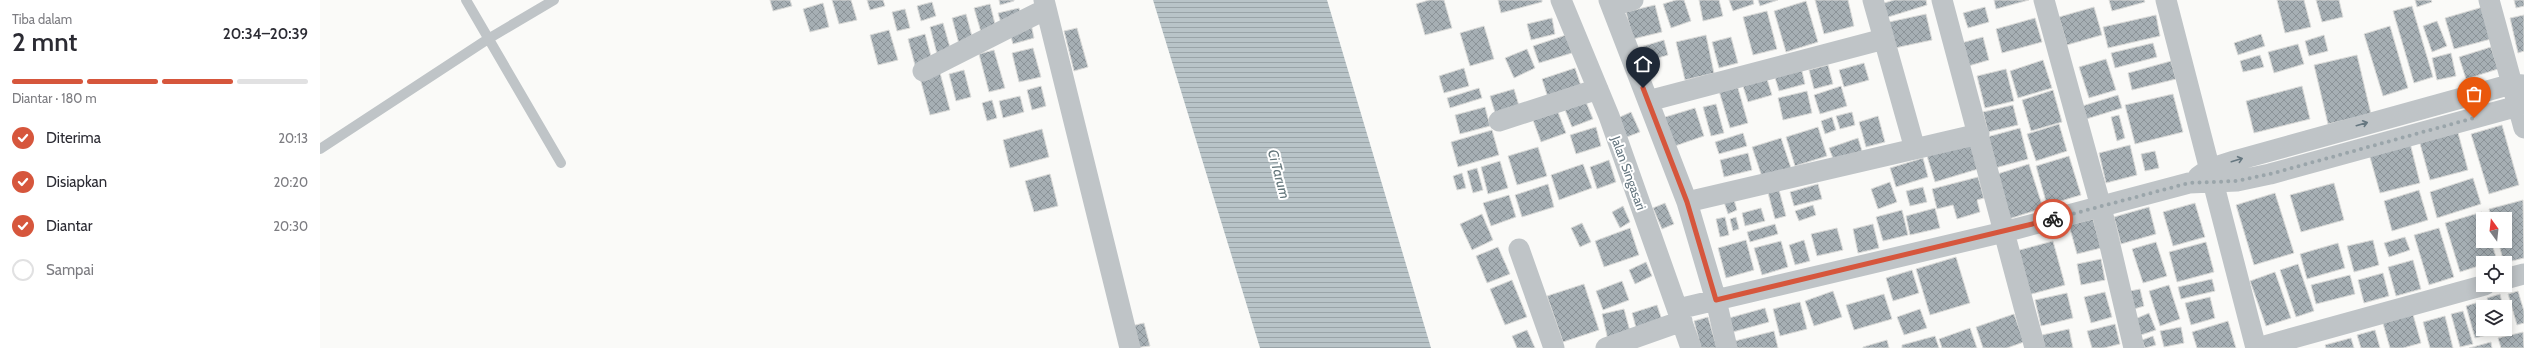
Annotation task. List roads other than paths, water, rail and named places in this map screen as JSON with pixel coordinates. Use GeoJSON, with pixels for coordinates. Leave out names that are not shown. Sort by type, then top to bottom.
{"type":"FeatureCollection","features":[{"type":"Feature","properties":{"kind":"street","name":"Jalan Singasari"},"geometry":{"type":"LineString","coordinates":[[1562,0],[1598,89],[1691,348]]}},
{"type":"Feature","properties":{"kind":"street"},"geometry":{"type":"LineString","coordinates":[[1633,0],[1611,3],[1687,202],[1716,300],[1727,348]]}},
{"type":"Feature","properties":{"kind":"street"},"geometry":{"type":"LineString","coordinates":[[1873,0],[1915,149]]}},
{"type":"Feature","properties":{"kind":"street"},"geometry":{"type":"LineString","coordinates":[[1942,0],[2035,348]]}},
{"type":"Feature","properties":{"kind":"street"},"geometry":{"type":"LineString","coordinates":[[2044,0],[2101,207],[2134,348]]}},
{"type":"Feature","properties":{"kind":"street"},"geometry":{"type":"LineString","coordinates":[[2166,0],[2256,348],[2476,287]]}},
{"type":"Feature","properties":{"kind":"street"},"geometry":{"type":"LineString","coordinates":[[2489,0],[2518,84],[2524,128]]}},
{"type":"Feature","properties":{"kind":"street"},"geometry":{"type":"LineString","coordinates":[[923,71],[1045,5],[1130,348]]}},
{"type":"Feature","properties":{"kind":"street"},"geometry":{"type":"LineString","coordinates":[[1648,101],[1884,39]]}},
{"type":"Feature","properties":{"kind":"street"},"geometry":{"type":"LineString","coordinates":[[1606,348],[1716,300],[2004,232],[2101,207],[2211,176],[2272,150],[2518,84]]}},
{"type":"Feature","properties":{"kind":"street"},"geometry":{"type":"LineString","coordinates":[[1499,121],[1598,89]]}},
{"type":"Feature","properties":{"kind":"street"},"geometry":{"type":"LineString","coordinates":[[2211,176],[2237,181],[2287,170],[2521,104]]}},
{"type":"Feature","properties":{"kind":"street"},"geometry":{"type":"LineString","coordinates":[[1687,202],[1979,134]]}},
{"type":"Feature","properties":{"kind":"street"},"geometry":{"type":"LineString","coordinates":[[1519,249],[1554,348]]}},
{"type":"Feature","properties":{"kind":"street"},"geometry":{"type":"LineString","coordinates":[[2512,277],[2524,274]]}},
{"type":"Feature","properties":{"kind":"lane"},"geometry":{"type":"LineString","coordinates":[[466,0],[561,163]]}},
{"type":"Feature","properties":{"kind":"lane"},"geometry":{"type":"LineString","coordinates":[[320,149],[488,39],[554,0]]}},
{"type":"Feature","properties":{"kind":"water","name":"Ci Tarum"},"geometry":{"type":"Polygon","coordinates":[[[1153,0],[1327,0],[1431,348],[1260,348],[1153,0]]]}}]}
